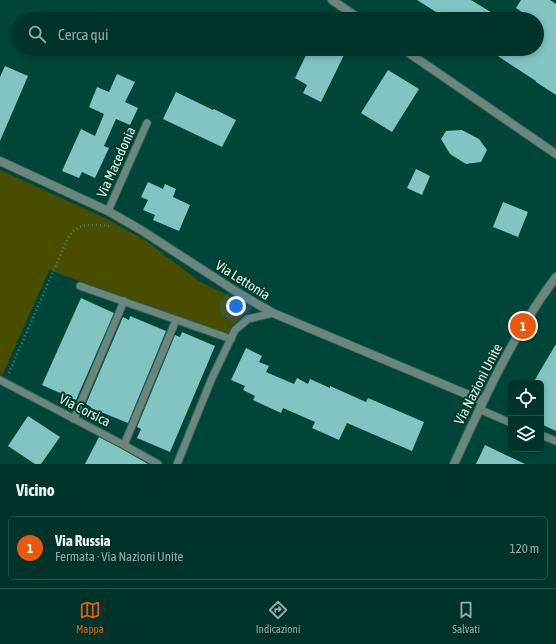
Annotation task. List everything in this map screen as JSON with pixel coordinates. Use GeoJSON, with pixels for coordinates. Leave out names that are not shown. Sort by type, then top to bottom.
{"type":"FeatureCollection","features":[{"type":"Feature","properties":{"kind":"street"},"geometry":{"type":"LineString","coordinates":[[332,0],[350,12]]}},
{"type":"Feature","properties":{"kind":"street"},"geometry":{"type":"LineString","coordinates":[[413,56],[556,154]]}},
{"type":"Feature","properties":{"kind":"street","name":"Via Lettonia"},"geometry":{"type":"LineString","coordinates":[[0,161],[108,211],[273,313],[481,405]]}},
{"type":"Feature","properties":{"kind":"street","name":"Via Nazioni Unite"},"geometry":{"type":"LineString","coordinates":[[454,464],[481,405],[523,326],[556,277]]}},
{"type":"Feature","properties":{"kind":"lane","name":"Via Macedonia"},"geometry":{"type":"LineString","coordinates":[[108,211],[147,123]]}},
{"type":"Feature","properties":{"kind":"lane"},"geometry":{"type":"LineString","coordinates":[[80,286],[231,339]]}},
{"type":"Feature","properties":{"kind":"lane"},"geometry":{"type":"LineString","coordinates":[[74,419],[124,302]]}},
{"type":"Feature","properties":{"kind":"lane"},"geometry":{"type":"LineString","coordinates":[[176,464],[212,378],[235,330],[248,318],[273,313]]}},
{"type":"Feature","properties":{"kind":"lane"},"geometry":{"type":"LineString","coordinates":[[124,445],[176,320]]}},
{"type":"Feature","properties":{"kind":"lane","name":"Via Corsica"},"geometry":{"type":"LineString","coordinates":[[2,381],[158,464]]}},
{"type":"Feature","properties":{"kind":"lane"},"geometry":{"type":"LineString","coordinates":[[481,405],[508,421]]}},
{"type":"Feature","properties":{"kind":"lane"},"geometry":{"type":"LineString","coordinates":[[544,436],[556,441]]}},
{"type":"Feature","properties":{"kind":"path"},"geometry":{"type":"LineString","coordinates":[[2,381],[70,234],[77,228],[85,225],[115,227]]}},
{"type":"Feature","properties":{"kind":"shaded area"},"geometry":{"type":"Polygon","coordinates":[[[0,170],[105,218],[145,240],[199,281],[231,297],[250,309],[231,327],[228,334],[49,270],[2,376],[0,375],[0,170]]]}},
{"type":"Feature","properties":{"kind":"building"},"geometry":{"type":"Polygon","coordinates":[[[417,0],[471,0],[491,12],[436,12],[417,0]]]}},
{"type":"Feature","properties":{"kind":"building"},"geometry":{"type":"Polygon","coordinates":[[[521,0],[550,0],[556,4],[556,95],[498,56],[544,56],[544,12],[522,12],[516,8],[521,0]]]}},
{"type":"Feature","properties":{"kind":"building"},"geometry":{"type":"Polygon","coordinates":[[[306,56],[344,56],[321,102],[303,93],[307,85],[295,78],[306,56]]]}},
{"type":"Feature","properties":{"kind":"building"},"geometry":{"type":"Polygon","coordinates":[[[5,66],[28,76],[0,141],[0,77],[5,66]]]}},
{"type":"Feature","properties":{"kind":"building"},"geometry":{"type":"Polygon","coordinates":[[[388,70],[419,89],[392,132],[361,113],[388,70]]]}},
{"type":"Feature","properties":{"kind":"building"},"geometry":{"type":"Polygon","coordinates":[[[117,74],[135,82],[125,102],[138,108],[130,125],[116,119],[104,146],[109,148],[95,178],[82,172],[79,178],[62,171],[81,129],[95,136],[104,114],[89,107],[97,87],[109,92],[117,74]]]}},
{"type":"Feature","properties":{"kind":"building"},"geometry":{"type":"Polygon","coordinates":[[[176,92],[236,120],[222,147],[163,119],[176,92]]]}},
{"type":"Feature","properties":{"kind":"building"},"geometry":{"type":"Polygon","coordinates":[[[462,130],[479,139],[487,150],[481,162],[466,164],[450,154],[441,139],[446,131],[462,130]]]}},
{"type":"Feature","properties":{"kind":"building"},"geometry":{"type":"Polygon","coordinates":[[[416,169],[430,176],[422,195],[407,188],[416,169]]]}},
{"type":"Feature","properties":{"kind":"building"},"geometry":{"type":"Polygon","coordinates":[[[148,182],[163,189],[165,184],[176,189],[173,197],[190,205],[179,231],[153,220],[155,215],[143,210],[148,200],[141,197],[148,182]]]}},
{"type":"Feature","properties":{"kind":"building"},"geometry":{"type":"Polygon","coordinates":[[[503,202],[528,212],[518,237],[493,227],[503,202]]]}},
{"type":"Feature","properties":{"kind":"building"},"geometry":{"type":"Polygon","coordinates":[[[81,298],[114,313],[76,400],[42,385],[81,298]]]}},
{"type":"Feature","properties":{"kind":"building"},"geometry":{"type":"Polygon","coordinates":[[[130,316],[166,331],[128,423],[91,408],[86,404],[123,317],[129,320],[130,316]]]}},
{"type":"Feature","properties":{"kind":"building"},"geometry":{"type":"Polygon","coordinates":[[[182,332],[215,346],[170,452],[137,438],[141,429],[137,427],[175,335],[180,337],[182,332]]]}},
{"type":"Feature","properties":{"kind":"building"},"geometry":{"type":"Polygon","coordinates":[[[556,344],[556,431],[544,425],[544,380],[535,380],[556,344]]]}},
{"type":"Feature","properties":{"kind":"building"},"geometry":{"type":"Polygon","coordinates":[[[246,348],[262,356],[259,362],[269,366],[266,372],[294,384],[297,378],[308,384],[310,379],[366,402],[368,398],[424,422],[412,451],[347,423],[339,440],[312,428],[315,422],[283,408],[281,413],[253,400],[255,396],[243,390],[245,386],[231,380],[246,348]]]}},
{"type":"Feature","properties":{"kind":"building"},"geometry":{"type":"Polygon","coordinates":[[[28,416],[60,437],[41,464],[35,464],[8,446],[28,416]]]}},
{"type":"Feature","properties":{"kind":"building"},"geometry":{"type":"Polygon","coordinates":[[[99,437],[122,449],[148,464],[85,464],[99,437]]]}},
{"type":"Feature","properties":{"kind":"building"},"geometry":{"type":"Polygon","coordinates":[[[485,445],[525,464],[476,464],[485,445]]]}},
{"type":"Feature","properties":{"kind":"place","name":"Via Russia"},"geometry":{"type":"Point","coordinates":[523,326]}}]}
